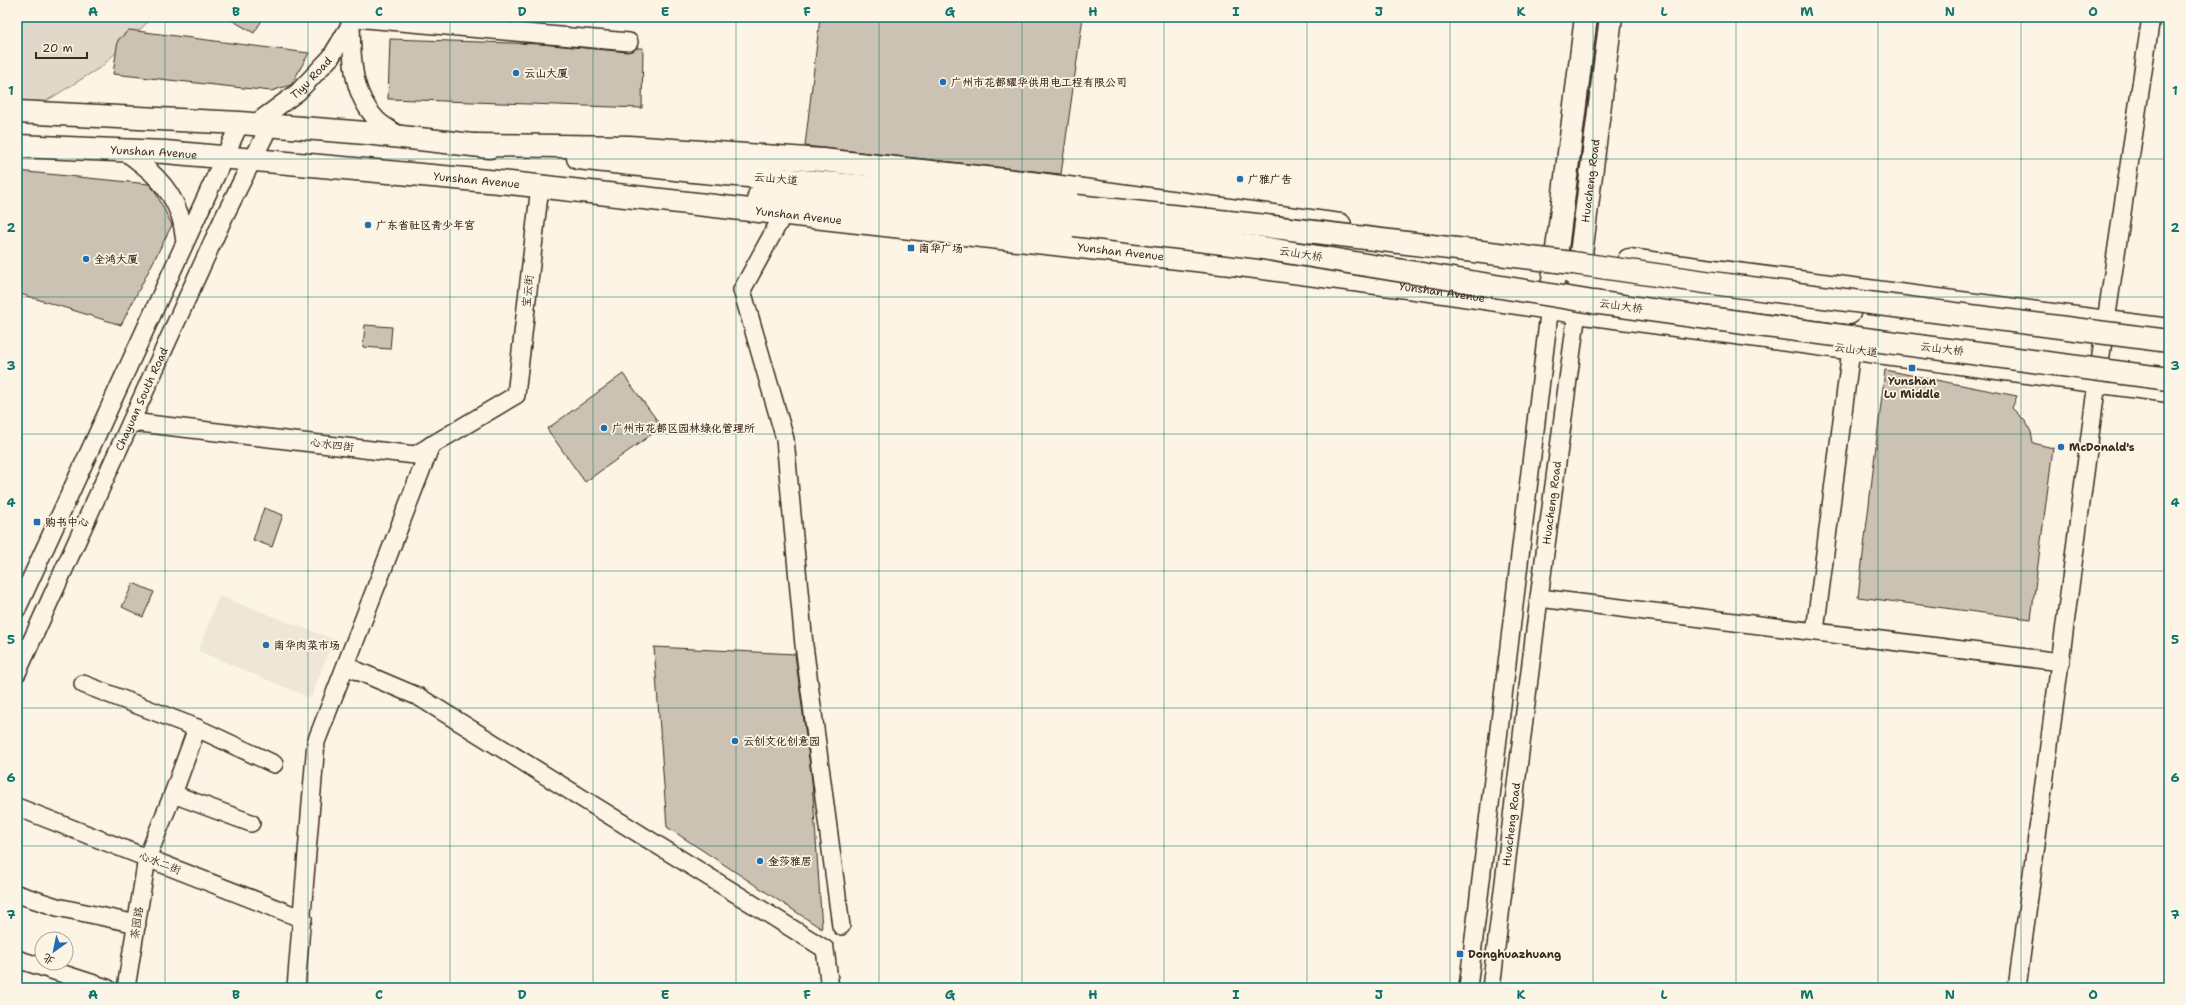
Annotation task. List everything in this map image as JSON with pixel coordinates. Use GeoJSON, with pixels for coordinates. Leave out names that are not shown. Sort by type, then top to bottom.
{"type":"FeatureCollection","features":[{"type":"Feature","properties":{"kind":"main road","name":"Huacheng Road"},"geometry":{"type":"LineString","coordinates":[[1551,298],[1586,17]]}},
{"type":"Feature","properties":{"kind":"main road","name":"Huacheng Road"},"geometry":{"type":"LineString","coordinates":[[1577,312],[1581,254],[1612,17]]}},
{"type":"Feature","properties":{"kind":"main road"},"geometry":{"type":"LineString","coordinates":[[17,112],[254,125],[402,137],[476,145],[629,147],[822,160],[1031,183],[1298,218],[1555,261],[1581,254],[2169,330]]}},
{"type":"Feature","properties":{"kind":"main road","name":"云山大道"},"geometry":{"type":"LineString","coordinates":[[476,145],[627,165],[1075,216]]}},
{"type":"Feature","properties":{"kind":"main road","name":"Yunshan Avenue"},"geometry":{"type":"LineString","coordinates":[[17,146],[223,157],[252,161],[510,183],[1240,265],[1430,290],[1551,298]]}},
{"type":"Feature","properties":{"kind":"main road","name":"云山大道"},"geometry":{"type":"LineString","coordinates":[[510,183],[733,194],[1075,216]]}},
{"type":"Feature","properties":{"kind":"main road","name":"云山大桥"},"geometry":{"type":"LineString","coordinates":[[1075,216],[1257,225],[1573,263],[1712,283],[2169,341]]}},
{"type":"Feature","properties":{"kind":"main road","name":"云山大桥"},"geometry":{"type":"LineString","coordinates":[[1075,216],[1256,248],[1593,302],[2169,379]]}},
{"type":"Feature","properties":{"kind":"main road"},"geometry":{"type":"LineString","coordinates":[[1555,261],[1579,278],[1848,319],[2169,365]]}},
{"type":"Feature","properties":{"kind":"main road"},"geometry":{"type":"LineString","coordinates":[[1577,312],[1551,298],[1579,278]]}},
{"type":"Feature","properties":{"kind":"main road","name":"云山大道"},"geometry":{"type":"LineString","coordinates":[[1577,312],[1852,350],[2169,391]]}},
{"type":"Feature","properties":{"kind":"main road"},"geometry":{"type":"LineString","coordinates":[[1709,330],[1756,319],[1848,319],[2169,354]]}},
{"type":"Feature","properties":{"kind":"street"},"geometry":{"type":"LineString","coordinates":[[2017,988],[2097,382],[2151,17]]}},
{"type":"Feature","properties":{"kind":"street"},"geometry":{"type":"LineString","coordinates":[[402,137],[378,121],[362,101],[352,58],[353,20],[629,42]]}},
{"type":"Feature","properties":{"kind":"street","name":"Tiyu Road"},"geometry":{"type":"LineString","coordinates":[[254,125],[298,92],[331,57],[353,20]]}},
{"type":"Feature","properties":{"kind":"street"},"geometry":{"type":"LineString","coordinates":[[17,609],[223,157],[254,125]]}},
{"type":"Feature","properties":{"kind":"street","name":"Chayuan South Road"},"geometry":{"type":"LineString","coordinates":[[17,673],[223,219],[252,161],[254,125]]}},
{"type":"Feature","properties":{"kind":"street"},"geometry":{"type":"LineString","coordinates":[[124,151],[150,170],[167,189],[180,213],[185,241]]}},
{"type":"Feature","properties":{"kind":"street","name":"宝云街"},"geometry":{"type":"LineString","coordinates":[[516,395],[540,186]]}},
{"type":"Feature","properties":{"kind":"street"},"geometry":{"type":"LineString","coordinates":[[784,213],[742,290],[785,438],[804,645],[841,926]]}},
{"type":"Feature","properties":{"kind":"street","name":"Huacheng Road"},"geometry":{"type":"LineString","coordinates":[[1468,988],[1551,298]]}},
{"type":"Feature","properties":{"kind":"street","name":"Huacheng Road"},"geometry":{"type":"LineString","coordinates":[[1491,988],[1539,598],[1577,312]]}},
{"type":"Feature","properties":{"kind":"street"},"geometry":{"type":"LineString","coordinates":[[1815,631],[1852,350]]}},
{"type":"Feature","properties":{"kind":"street","name":"心水四街"},"geometry":{"type":"LineString","coordinates":[[131,422],[415,455],[516,395]]}},
{"type":"Feature","properties":{"kind":"street"},"geometry":{"type":"LineString","coordinates":[[296,988],[303,919],[316,742],[431,445]]}},
{"type":"Feature","properties":{"kind":"street"},"geometry":{"type":"LineString","coordinates":[[1539,598],[2061,662]]}},
{"type":"Feature","properties":{"kind":"street"},"geometry":{"type":"LineString","coordinates":[[346,666],[419,696],[825,949],[830,988]]}},
{"type":"Feature","properties":{"kind":"street"},"geometry":{"type":"LineString","coordinates":[[83,684],[197,728],[274,764]]}},
{"type":"Feature","properties":{"kind":"street","name":"茶园路"},"geometry":{"type":"LineString","coordinates":[[126,988],[147,858],[173,794],[197,728]]}},
{"type":"Feature","properties":{"kind":"street"},"geometry":{"type":"LineString","coordinates":[[173,794],[251,823]]}},
{"type":"Feature","properties":{"kind":"street","name":"心水二街"},"geometry":{"type":"LineString","coordinates":[[17,807],[303,919]]}},
{"type":"Feature","properties":{"kind":"street"},"geometry":{"type":"LineString","coordinates":[[17,894],[58,907],[137,924]]}},
{"type":"Feature","properties":{"kind":"street"},"geometry":{"type":"LineString","coordinates":[[17,959],[107,988]]}},
{"type":"Feature","properties":{"kind":"shaded area"},"geometry":{"type":"Polygon","coordinates":[[[17,17],[153,17],[101,67],[27,113],[17,112],[17,17]]]}},
{"type":"Feature","properties":{"kind":"shaded area","name":"南华肉菜市场"},"geometry":{"type":"Polygon","coordinates":[[[219,596],[333,639],[311,698],[198,651],[219,596]]]}},
{"type":"Feature","properties":{"kind":"building"},"geometry":{"type":"Polygon","coordinates":[[[226,17],[264,17],[254,33],[226,17]]]}},
{"type":"Feature","properties":{"kind":"building","name":"广州市花都耀华供用电工程有限公司"},"geometry":{"type":"Polygon","coordinates":[[[820,17],[1083,17],[1061,174],[805,146],[820,17]]]}},
{"type":"Feature","properties":{"kind":"building"},"geometry":{"type":"Polygon","coordinates":[[[129,30],[309,53],[291,85],[271,91],[113,74],[118,40],[129,30]]]}},
{"type":"Feature","properties":{"kind":"building","name":"云山大厦"},"geometry":{"type":"Polygon","coordinates":[[[390,39],[541,44],[628,52],[637,48],[643,48],[642,108],[388,99],[390,39]]]}},
{"type":"Feature","properties":{"kind":"building","name":"全鸿大厦"},"geometry":{"type":"Polygon","coordinates":[[[17,171],[149,184],[155,191],[172,225],[121,325],[17,293],[17,171]]]}},
{"type":"Feature","properties":{"kind":"building"},"geometry":{"type":"Polygon","coordinates":[[[365,325],[392,327],[390,349],[363,347],[365,325]]]}},
{"type":"Feature","properties":{"kind":"building"},"geometry":{"type":"Polygon","coordinates":[[[1885,370],[2017,396],[2012,408],[2026,422],[2031,432],[2033,443],[2053,448],[2031,619],[1858,597],[1885,370]]]}},
{"type":"Feature","properties":{"kind":"building","name":"广州市花都区园林绿化管理所"},"geometry":{"type":"Polygon","coordinates":[[[623,374],[662,427],[585,482],[547,429],[623,374]]]}},
{"type":"Feature","properties":{"kind":"building"},"geometry":{"type":"Polygon","coordinates":[[[264,508],[283,515],[272,547],[253,540],[264,508]]]}},
{"type":"Feature","properties":{"kind":"building"},"geometry":{"type":"Polygon","coordinates":[[[133,583],[154,592],[143,617],[122,607],[133,583]]]}},
{"type":"Feature","properties":{"kind":"building","name":"云创文化创意园"},"geometry":{"type":"Polygon","coordinates":[[[654,647],[795,654],[812,781],[822,929],[667,827],[654,647]]]}},
{"type":"Feature","properties":{"kind":"place","name":"云山大厦"},"geometry":{"type":"Point","coordinates":[516,73]}},
{"type":"Feature","properties":{"kind":"place","name":"广州市花都耀华供用电工程有限公司"},"geometry":{"type":"Point","coordinates":[943,82]}},
{"type":"Feature","properties":{"kind":"place","name":"广雅广告"},"geometry":{"type":"Point","coordinates":[1240,179]}},
{"type":"Feature","properties":{"kind":"place","name":"广东省社区青少年宫"},"geometry":{"type":"Point","coordinates":[368,225]}},
{"type":"Feature","properties":{"kind":"place","name":"南华广场"},"geometry":{"type":"Point","coordinates":[911,248]}},
{"type":"Feature","properties":{"kind":"place","name":"全鸿大厦"},"geometry":{"type":"Point","coordinates":[86,259]}},
{"type":"Feature","properties":{"kind":"place","name":"Yunshan Lu Middle"},"geometry":{"type":"Point","coordinates":[1912,368]}},
{"type":"Feature","properties":{"kind":"place","name":"广州市花都区园林绿化管理所"},"geometry":{"type":"Point","coordinates":[604,428]}},
{"type":"Feature","properties":{"kind":"place","name":"McDonald's"},"geometry":{"type":"Point","coordinates":[2061,447]}},
{"type":"Feature","properties":{"kind":"place","name":"购书中心"},"geometry":{"type":"Point","coordinates":[37,522]}},
{"type":"Feature","properties":{"kind":"place","name":"南华肉菜市场"},"geometry":{"type":"Point","coordinates":[266,645]}},
{"type":"Feature","properties":{"kind":"place","name":"云创文化创意园"},"geometry":{"type":"Point","coordinates":[735,741]}},
{"type":"Feature","properties":{"kind":"place","name":"金莎雅居"},"geometry":{"type":"Point","coordinates":[760,861]}},
{"type":"Feature","properties":{"kind":"place","name":"Donghuazhuang"},"geometry":{"type":"Point","coordinates":[1460,954]}}]}
